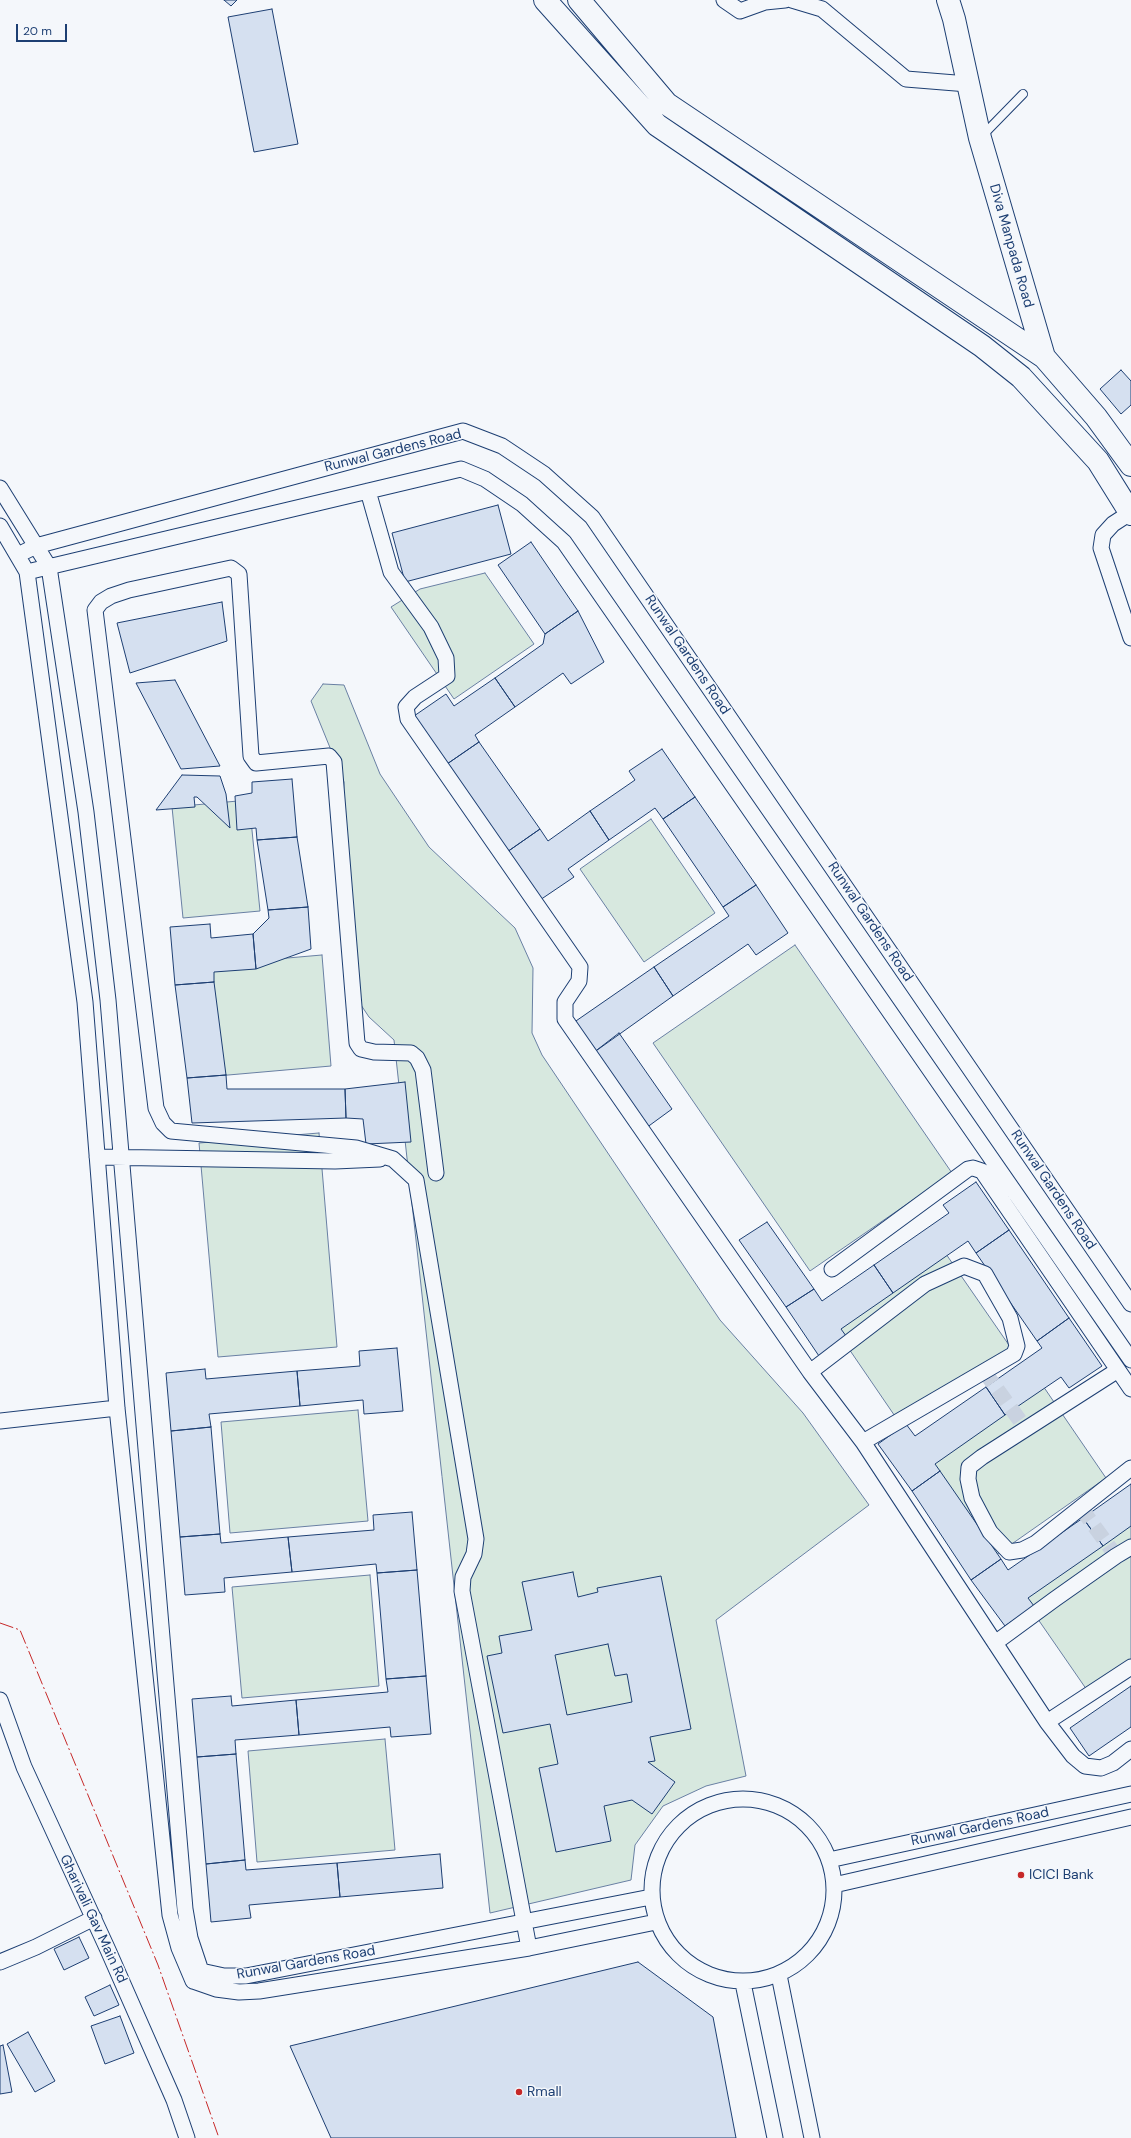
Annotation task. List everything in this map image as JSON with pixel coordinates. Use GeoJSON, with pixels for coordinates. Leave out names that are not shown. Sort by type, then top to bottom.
{"type":"FeatureCollection","features":[{"type":"Feature","properties":{"kind":"street"},"geometry":{"type":"LineString","coordinates":[[545,0],[658,125],[982,346],[1024,381],[1098,461],[1131,514],[1113,524],[1103,535],[1101,548],[1131,638]]}},
{"type":"Feature","properties":{"kind":"street"},"geometry":{"type":"LineString","coordinates":[[579,0],[668,104],[1044,357],[1024,381]]}},
{"type":"Feature","properties":{"kind":"street"},"geometry":{"type":"LineString","coordinates":[[724,0],[740,11],[766,2],[785,0]]}},
{"type":"Feature","properties":{"kind":"street"},"geometry":{"type":"LineString","coordinates":[[792,0],[822,9],[906,79],[968,84]]}},
{"type":"Feature","properties":{"kind":"street","name":"Diva Manpada Road"},"geometry":{"type":"LineString","coordinates":[[948,0],[954,19],[980,138],[1044,357],[1096,417],[1131,465]]}},
{"type":"Feature","properties":{"kind":"street","name":"Runwal Gardens Road"},"geometry":{"type":"LineString","coordinates":[[18,555],[36,546],[463,431],[502,446],[544,474],[592,517],[1131,1304]]}},
{"type":"Feature","properties":{"kind":"street"},"geometry":{"type":"LineString","coordinates":[[27,572],[461,470],[485,479],[522,504],[564,542],[1131,1360]]}},
{"type":"Feature","properties":{"kind":"street"},"geometry":{"type":"LineString","coordinates":[[0,488],[49,567],[86,820],[108,1000],[120,1156],[185,1909],[197,1976]]}},
{"type":"Feature","properties":{"kind":"street"},"geometry":{"type":"LineString","coordinates":[[368,491],[391,572],[431,627],[446,658],[447,676],[410,702],[406,707],[408,719],[580,966],[579,981],[565,1002],[565,1019],[810,1372],[863,1442],[1047,1722],[1073,1756],[1085,1766],[1101,1768],[1113,1763],[1131,1749]]}},
{"type":"Feature","properties":{"kind":"street"},"geometry":{"type":"LineString","coordinates":[[0,526],[27,572],[85,1002],[117,1408],[170,1915],[179,1948],[197,1976]]}},
{"type":"Feature","properties":{"kind":"street"},"geometry":{"type":"LineString","coordinates":[[436,1173],[422,1070],[417,1058],[412,1053],[374,1052],[361,1049],[357,1043],[334,762],[329,756],[256,763],[251,756],[239,574],[231,568],[129,590],[111,596],[101,602],[95,610],[156,1108],[163,1123],[171,1131],[356,1148],[393,1159],[416,1180],[476,1539],[474,1554],[463,1577],[462,1591],[530,1948]]}},
{"type":"Feature","properties":{"kind":"street"},"geometry":{"type":"LineString","coordinates":[[97,1157],[120,1156],[335,1161],[393,1159]]}},
{"type":"Feature","properties":{"kind":"street"},"geometry":{"type":"LineString","coordinates":[[832,1269],[968,1169],[973,1168],[982,1171],[1131,1389]]}},
{"type":"Feature","properties":{"kind":"street"},"geometry":{"type":"LineString","coordinates":[[810,1372],[925,1284],[964,1266],[985,1274],[1010,1318],[1017,1346],[1014,1354],[863,1442]]}},
{"type":"Feature","properties":{"kind":"street"},"geometry":{"type":"LineString","coordinates":[[1118,1370],[982,1457],[969,1467],[968,1479],[972,1498],[990,1532],[1009,1552],[1022,1550],[1036,1543],[1131,1468]]}},
{"type":"Feature","properties":{"kind":"street"},"geometry":{"type":"LineString","coordinates":[[0,1421],[117,1408]]}},
{"type":"Feature","properties":{"kind":"street"},"geometry":{"type":"LineString","coordinates":[[995,1643],[1055,1598],[1131,1547]]}},
{"type":"Feature","properties":{"kind":"street"},"geometry":{"type":"LineString","coordinates":[[1047,1722],[1131,1666]]}},
{"type":"Feature","properties":{"kind":"street","name":"Gharivali Gav Main Rd"},"geometry":{"type":"LineString","coordinates":[[0,1700],[24,1767],[94,1918],[174,2100],[186,2138]]}},
{"type":"Feature","properties":{"kind":"street","name":"Runwal Gardens Road"},"geometry":{"type":"LineString","coordinates":[[829,1860],[1131,1794]]}},
{"type":"Feature","properties":{"kind":"street"},"geometry":{"type":"LineString","coordinates":[[738,1798],[767,1802],[794,1814],[815,1834],[829,1860],[834,1885],[832,1913],[821,1939],[802,1960],[779,1975],[761,1981],[743,1983],[715,1978],[690,1966],[670,1946],[656,1922],[651,1897],[654,1868],[665,1841],[684,1819],[710,1804],[738,1798]]}},
{"type":"Feature","properties":{"kind":"street","name":"Runwal Gardens Road"},"geometry":{"type":"LineString","coordinates":[[834,1885],[1131,1817]]}},
{"type":"Feature","properties":{"kind":"street","name":"Runwal Gardens Road"},"geometry":{"type":"LineString","coordinates":[[197,1976],[246,1976],[651,1897]]}},
{"type":"Feature","properties":{"kind":"street"},"geometry":{"type":"LineString","coordinates":[[0,1962],[36,1947],[94,1918]]}},
{"type":"Feature","properties":{"kind":"street","name":"Runwal Gardens Road"},"geometry":{"type":"LineString","coordinates":[[197,1976],[216,1989],[239,1992],[260,1992],[530,1948],[656,1922]]}},
{"type":"Feature","properties":{"kind":"street"},"geometry":{"type":"LineString","coordinates":[[779,1975],[812,2138]]}},
{"type":"Feature","properties":{"kind":"street"},"geometry":{"type":"LineString","coordinates":[[743,1983],[776,2138]]}},
{"type":"Feature","properties":{"kind":"lane"},"geometry":{"type":"LineString","coordinates":[[980,138],[1023,94]]}},
{"type":"Feature","properties":{"kind":"shaded area"},"geometry":{"type":"Polygon","coordinates":[[[485,573],[534,644],[454,699],[391,607],[420,589],[485,573]]]}},
{"type":"Feature","properties":{"kind":"shaded area"},"geometry":{"type":"Polygon","coordinates":[[[323,684],[344,685],[380,774],[429,847],[515,928],[533,968],[532,1033],[542,1055],[720,1320],[803,1413],[869,1505],[716,1620],[746,1776],[706,1786],[663,1806],[635,1845],[631,1880],[490,1913],[394,1040],[369,1017],[355,996],[340,869],[344,782],[311,701],[323,684]]]}},
{"type":"Feature","properties":{"kind":"shaded area"},"geometry":{"type":"Polygon","coordinates":[[[249,800],[260,911],[183,918],[172,807],[249,800]]]}},
{"type":"Feature","properties":{"kind":"shaded area"},"geometry":{"type":"Polygon","coordinates":[[[651,819],[715,913],[644,962],[580,869],[651,819]]]}},
{"type":"Feature","properties":{"kind":"shaded area"},"geometry":{"type":"Polygon","coordinates":[[[795,945],[952,1173],[810,1271],[653,1043],[795,945]]]}},
{"type":"Feature","properties":{"kind":"shaded area"},"geometry":{"type":"Polygon","coordinates":[[[322,955],[331,1066],[194,1078],[184,967],[322,955]]]}},
{"type":"Feature","properties":{"kind":"shaded area"},"geometry":{"type":"Polygon","coordinates":[[[319,1133],[337,1347],[218,1357],[199,1143],[319,1133]]]}},
{"type":"Feature","properties":{"kind":"shaded area"},"geometry":{"type":"Polygon","coordinates":[[[946,1254],[1011,1348],[901,1425],[836,1330],[946,1254]]]}},
{"type":"Feature","properties":{"kind":"shaded area"},"geometry":{"type":"Polygon","coordinates":[[[1041,1383],[1106,1478],[996,1555],[930,1460],[1041,1383]]]}},
{"type":"Feature","properties":{"kind":"shaded area"},"geometry":{"type":"Polygon","coordinates":[[[358,1410],[368,1521],[230,1533],[221,1422],[358,1410]]]}},
{"type":"Feature","properties":{"kind":"shaded area"},"geometry":{"type":"Polygon","coordinates":[[[1131,1524],[1131,1664],[1089,1693],[1024,1599],[1131,1524]]]}},
{"type":"Feature","properties":{"kind":"shaded area"},"geometry":{"type":"Polygon","coordinates":[[[370,1575],[379,1686],[242,1698],[232,1587],[370,1575]]]}},
{"type":"Feature","properties":{"kind":"shaded area"},"geometry":{"type":"Polygon","coordinates":[[[385,1739],[395,1850],[257,1862],[248,1751],[385,1739]]]}},
{"type":"Feature","properties":{"kind":"building"},"geometry":{"type":"Polygon","coordinates":[[[224,0],[237,0],[231,6],[224,0]]]}},
{"type":"Feature","properties":{"kind":"building"},"geometry":{"type":"Polygon","coordinates":[[[272,9],[298,144],[254,152],[228,17],[272,9]]]}},
{"type":"Feature","properties":{"kind":"building"},"geometry":{"type":"Polygon","coordinates":[[[1121,370],[1131,381],[1131,405],[1121,414],[1100,389],[1121,370]]]}},
{"type":"Feature","properties":{"kind":"building"},"geometry":{"type":"Polygon","coordinates":[[[498,505],[511,554],[405,582],[392,533],[498,505]]]}},
{"type":"Feature","properties":{"kind":"building"},"geometry":{"type":"Polygon","coordinates":[[[531,542],[578,611],[545,634],[498,565],[531,542]]]}},
{"type":"Feature","properties":{"kind":"building"},"geometry":{"type":"Polygon","coordinates":[[[222,602],[227,641],[130,673],[117,623],[222,602]]]}},
{"type":"Feature","properties":{"kind":"building"},"geometry":{"type":"Polygon","coordinates":[[[578,611],[604,662],[571,684],[563,673],[515,707],[495,678],[543,644],[545,634],[578,611]]]}},
{"type":"Feature","properties":{"kind":"building"},"geometry":{"type":"Polygon","coordinates":[[[495,678],[515,707],[475,735],[479,742],[447,764],[414,716],[446,694],[454,706],[495,678]]]}},
{"type":"Feature","properties":{"kind":"building"},"geometry":{"type":"Polygon","coordinates":[[[175,680],[220,766],[181,769],[136,683],[175,680]]]}},
{"type":"Feature","properties":{"kind":"building"},"geometry":{"type":"Polygon","coordinates":[[[479,742],[540,829],[507,852],[447,764],[479,742]]]}},
{"type":"Feature","properties":{"kind":"building"},"geometry":{"type":"Polygon","coordinates":[[[662,749],[695,797],[663,819],[655,808],[609,840],[590,811],[635,780],[629,771],[662,749]]]}},
{"type":"Feature","properties":{"kind":"building"},"geometry":{"type":"Polygon","coordinates":[[[182,775],[220,776],[226,794],[230,828],[197,797],[194,797],[195,807],[156,810],[182,775]]]}},
{"type":"Feature","properties":{"kind":"building"},"geometry":{"type":"Polygon","coordinates":[[[292,779],[297,837],[257,840],[256,828],[237,830],[235,796],[252,793],[252,782],[292,779]]]}},
{"type":"Feature","properties":{"kind":"building"},"geometry":{"type":"Polygon","coordinates":[[[695,797],[756,885],[723,907],[663,819],[695,797]]]}},
{"type":"Feature","properties":{"kind":"building"},"geometry":{"type":"Polygon","coordinates":[[[590,811],[609,840],[568,869],[574,877],[540,900],[507,852],[540,829],[548,841],[590,811]]]}},
{"type":"Feature","properties":{"kind":"building"},"geometry":{"type":"Polygon","coordinates":[[[297,837],[308,907],[268,910],[257,840],[297,837]]]}},
{"type":"Feature","properties":{"kind":"building"},"geometry":{"type":"Polygon","coordinates":[[[756,885],[788,933],[756,955],[748,944],[673,996],[654,967],[729,916],[723,907],[756,885]]]}},
{"type":"Feature","properties":{"kind":"building"},"geometry":{"type":"Polygon","coordinates":[[[308,907],[311,949],[256,969],[253,934],[269,918],[268,910],[308,907]]]}},
{"type":"Feature","properties":{"kind":"building"},"geometry":{"type":"Polygon","coordinates":[[[210,924],[211,938],[253,934],[256,969],[214,972],[214,982],[175,985],[170,927],[210,924]]]}},
{"type":"Feature","properties":{"kind":"building"},"geometry":{"type":"Polygon","coordinates":[[[654,967],[673,996],[593,1053],[573,1023],[654,967]]]}},
{"type":"Feature","properties":{"kind":"building"},"geometry":{"type":"Polygon","coordinates":[[[214,982],[226,1075],[187,1078],[175,985],[214,982]]]}},
{"type":"Feature","properties":{"kind":"building"},"geometry":{"type":"Polygon","coordinates":[[[619,1033],[672,1109],[646,1128],[593,1053],[619,1033]]]}},
{"type":"Feature","properties":{"kind":"building"},"geometry":{"type":"Polygon","coordinates":[[[226,1075],[227,1089],[345,1089],[346,1118],[192,1123],[187,1078],[226,1075]]]}},
{"type":"Feature","properties":{"kind":"building"},"geometry":{"type":"Polygon","coordinates":[[[405,1082],[411,1142],[366,1144],[363,1119],[346,1118],[345,1089],[405,1082]]]}},
{"type":"Feature","properties":{"kind":"building"},"geometry":{"type":"Polygon","coordinates":[[[976,1182],[1009,1230],[976,1253],[968,1241],[893,1293],[874,1265],[949,1213],[943,1205],[976,1182]]]}},
{"type":"Feature","properties":{"kind":"building"},"geometry":{"type":"Polygon","coordinates":[[[767,1222],[814,1289],[786,1307],[739,1240],[767,1222]]]}},
{"type":"Feature","properties":{"kind":"building"},"geometry":{"type":"Polygon","coordinates":[[[1009,1230],[1069,1318],[1037,1341],[976,1253],[1009,1230]]]}},
{"type":"Feature","properties":{"kind":"building"},"geometry":{"type":"Polygon","coordinates":[[[874,1265],[893,1293],[841,1329],[849,1340],[821,1359],[786,1307],[814,1289],[822,1301],[874,1265]]]}},
{"type":"Feature","properties":{"kind":"building"},"geometry":{"type":"Polygon","coordinates":[[[1069,1318],[1102,1366],[1069,1388],[1061,1377],[1005,1415],[986,1387],[1042,1348],[1037,1341],[1069,1318]]]}},
{"type":"Feature","properties":{"kind":"building"},"geometry":{"type":"Polygon","coordinates":[[[397,1348],[403,1411],[364,1414],[363,1400],[300,1406],[297,1371],[360,1366],[359,1351],[397,1348]]]}},
{"type":"Feature","properties":{"kind":"building"},"geometry":{"type":"Polygon","coordinates":[[[205,1369],[206,1379],[297,1371],[300,1406],[209,1414],[211,1427],[171,1431],[166,1373],[205,1369]]]}},
{"type":"Feature","properties":{"kind":"building"},"geometry":{"type":"Polygon","coordinates":[[[986,1387],[1005,1415],[935,1464],[940,1471],[912,1491],[878,1444],[906,1424],[915,1436],[986,1387]]]}},
{"type":"Feature","properties":{"kind":"building"},"geometry":{"type":"Polygon","coordinates":[[[211,1427],[220,1534],[180,1537],[171,1431],[211,1427]]]}},
{"type":"Feature","properties":{"kind":"building"},"geometry":{"type":"Polygon","coordinates":[[[940,1471],[1001,1559],[971,1580],[912,1491],[940,1471]]]}},
{"type":"Feature","properties":{"kind":"building"},"geometry":{"type":"Polygon","coordinates":[[[1131,1484],[1131,1526],[1103,1546],[1083,1518],[1131,1484]]]}},
{"type":"Feature","properties":{"kind":"building"},"geometry":{"type":"Polygon","coordinates":[[[412,1512],[417,1570],[377,1573],[376,1564],[292,1572],[288,1537],[374,1530],[373,1515],[412,1512]]]}},
{"type":"Feature","properties":{"kind":"building"},"geometry":{"type":"Polygon","coordinates":[[[1083,1518],[1103,1546],[1028,1598],[1034,1606],[1005,1626],[971,1580],[1001,1559],[1008,1570],[1083,1518]]]}},
{"type":"Feature","properties":{"kind":"building"},"geometry":{"type":"Polygon","coordinates":[[[220,1534],[221,1543],[288,1537],[292,1572],[224,1578],[225,1592],[185,1595],[180,1537],[220,1534]]]}},
{"type":"Feature","properties":{"kind":"building"},"geometry":{"type":"Polygon","coordinates":[[[417,1570],[426,1676],[386,1679],[377,1573],[417,1570]]]}},
{"type":"Feature","properties":{"kind":"building"},"geometry":{"type":"Polygon","coordinates":[[[573,1572],[578,1597],[598,1592],[597,1588],[661,1576],[691,1729],[650,1737],[655,1761],[648,1762],[675,1782],[652,1814],[632,1800],[604,1806],[611,1841],[556,1852],[539,1768],[558,1764],[550,1724],[503,1733],[487,1656],[502,1653],[499,1636],[532,1630],[522,1582],[573,1572]],[[608,1644],[555,1655],[567,1715],[632,1702],[627,1674],[615,1676],[608,1644]]]}},
{"type":"Feature","properties":{"kind":"building"},"geometry":{"type":"Polygon","coordinates":[[[426,1676],[431,1734],[391,1737],[390,1727],[299,1735],[296,1700],[388,1692],[386,1679],[426,1676]]]}},
{"type":"Feature","properties":{"kind":"building"},"geometry":{"type":"Polygon","coordinates":[[[1131,1686],[1131,1727],[1089,1756],[1070,1728],[1131,1686]]]}},
{"type":"Feature","properties":{"kind":"building"},"geometry":{"type":"Polygon","coordinates":[[[231,1696],[232,1706],[296,1700],[299,1735],[235,1740],[236,1754],[197,1757],[192,1699],[231,1696]]]}},
{"type":"Feature","properties":{"kind":"building"},"geometry":{"type":"Polygon","coordinates":[[[236,1754],[245,1860],[206,1864],[197,1757],[236,1754]]]}},
{"type":"Feature","properties":{"kind":"building"},"geometry":{"type":"Polygon","coordinates":[[[440,1854],[443,1888],[340,1897],[337,1863],[440,1854]]]}},
{"type":"Feature","properties":{"kind":"building"},"geometry":{"type":"Polygon","coordinates":[[[245,1860],[246,1870],[337,1863],[340,1897],[249,1905],[251,1918],[211,1922],[206,1864],[245,1860]]]}},
{"type":"Feature","properties":{"kind":"building"},"geometry":{"type":"Polygon","coordinates":[[[79,1937],[89,1958],[64,1970],[54,1949],[79,1937]]]}},
{"type":"Feature","properties":{"kind":"building","name":"Rmall"},"geometry":{"type":"Polygon","coordinates":[[[638,1962],[713,2017],[736,2138],[331,2138],[290,2046],[638,1962]]]}},
{"type":"Feature","properties":{"kind":"building"},"geometry":{"type":"Polygon","coordinates":[[[110,1985],[119,2005],[94,2016],[85,1997],[110,1985]]]}},
{"type":"Feature","properties":{"kind":"building"},"geometry":{"type":"Polygon","coordinates":[[[120,2016],[134,2053],[105,2064],[91,2026],[120,2016]]]}},
{"type":"Feature","properties":{"kind":"building"},"geometry":{"type":"Polygon","coordinates":[[[28,2032],[55,2081],[35,2092],[7,2044],[28,2032]]]}},
{"type":"Feature","properties":{"kind":"building"},"geometry":{"type":"Polygon","coordinates":[[[3,2045],[12,2092],[0,2094],[0,2046],[3,2045]]]}},
{"type":"Feature","properties":{"kind":"tunnel"},"geometry":{"type":"LineString","coordinates":[[984,1371],[1026,1429]]}},
{"type":"Feature","properties":{"kind":"tunnel"},"geometry":{"type":"LineString","coordinates":[[1081,1508],[1116,1556]]}},
{"type":"Feature","properties":{"kind":"power"},"geometry":{"type":"LineString","coordinates":[[0,1623],[20,1630],[158,1965],[219,2138]]}},
{"type":"Feature","properties":{"kind":"place","name":"ICICI Bank"},"geometry":{"type":"Point","coordinates":[1021,1875]}},
{"type":"Feature","properties":{"kind":"place","name":"Rmall"},"geometry":{"type":"Point","coordinates":[519,2092]}}]}
